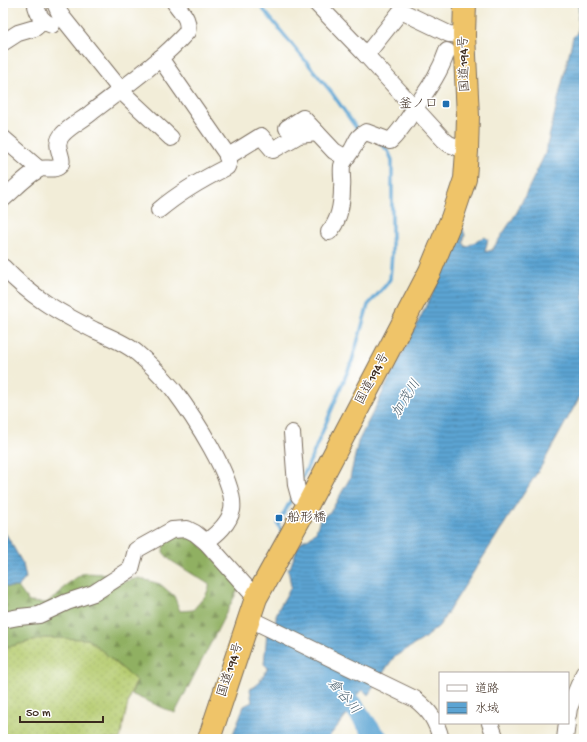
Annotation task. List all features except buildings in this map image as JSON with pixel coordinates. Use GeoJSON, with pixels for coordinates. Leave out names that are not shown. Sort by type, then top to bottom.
{"type":"FeatureCollection","features":[{"type":"Feature","properties":{"kind":"highway","name":"国道194号"},"geometry":{"type":"LineString","coordinates":[[209,739],[253,621],[256,598],[308,504],[430,271],[452,218],[465,179],[467,151],[468,116],[464,34],[465,3]]}},
{"type":"Feature","properties":{"kind":"street"},"geometry":{"type":"LineString","coordinates":[[55,3],[63,18],[120,90],[171,138]]}},
{"type":"Feature","properties":{"kind":"street"},"geometry":{"type":"LineString","coordinates":[[3,138],[39,168],[57,168],[61,164],[62,160],[57,148],[62,134],[160,58],[177,44],[187,32],[188,22],[186,16],[175,3]]}},
{"type":"Feature","properties":{"kind":"street"},"geometry":{"type":"LineString","coordinates":[[316,3],[444,140],[449,144],[467,151]]}},
{"type":"Feature","properties":{"kind":"street"},"geometry":{"type":"LineString","coordinates":[[366,55],[401,11],[449,34],[464,34]]}},
{"type":"Feature","properties":{"kind":"street"},"geometry":{"type":"LineString","coordinates":[[4,42],[18,33],[36,28],[39,14],[54,25],[63,18]]}},
{"type":"Feature","properties":{"kind":"street"},"geometry":{"type":"LineString","coordinates":[[329,232],[335,226],[338,215],[342,190],[342,167],[359,136],[366,132],[390,141],[400,132],[443,64],[447,50]]}},
{"type":"Feature","properties":{"kind":"street"},"geometry":{"type":"LineString","coordinates":[[159,210],[204,179],[227,167],[229,161],[226,153],[160,58]]}},
{"type":"Feature","properties":{"kind":"street"},"geometry":{"type":"LineString","coordinates":[[287,128],[303,118],[334,151],[346,158]]}},
{"type":"Feature","properties":{"kind":"street"},"geometry":{"type":"LineString","coordinates":[[228,157],[261,136],[273,150],[299,135],[317,133]]}},
{"type":"Feature","properties":{"kind":"street"},"geometry":{"type":"LineString","coordinates":[[3,199],[39,168]]}},
{"type":"Feature","properties":{"kind":"street"},"geometry":{"type":"LineString","coordinates":[[3,267],[42,302],[58,312],[135,351],[158,372],[173,390],[209,443],[228,483],[232,510],[227,521],[216,535],[206,542]]}},
{"type":"Feature","properties":{"kind":"street"},"geometry":{"type":"LineString","coordinates":[[292,432],[296,485],[299,496],[308,504]]}},
{"type":"Feature","properties":{"kind":"street"},"geometry":{"type":"LineString","coordinates":[[3,620],[39,615],[67,602],[94,593],[131,569],[136,550],[172,530],[187,529],[195,533],[206,542],[256,598]]}},
{"type":"Feature","properties":{"kind":"street"},"geometry":{"type":"LineString","coordinates":[[253,621],[418,702],[430,712],[441,730]]}},
{"type":"Feature","properties":{"kind":"street"},"geometry":{"type":"LineString","coordinates":[[569,708],[584,673]]}},
{"type":"Feature","properties":{"kind":"street"},"geometry":{"type":"LineString","coordinates":[[490,724],[496,739]]}},
{"type":"Feature","properties":{"kind":"street"},"geometry":{"type":"LineString","coordinates":[[565,739],[567,724]]}},
{"type":"Feature","properties":{"kind":"green space"},"geometry":{"type":"Polygon","coordinates":[[[172,535],[186,535],[198,542],[240,586],[175,713],[131,694],[137,681],[88,639],[44,638],[3,648],[3,585],[7,587],[18,587],[29,602],[46,603],[58,595],[66,585],[83,573],[109,574],[122,582],[139,578],[160,584],[174,596],[180,611],[193,610],[206,595],[210,585],[170,560],[163,552],[164,542],[172,535]]]}},
{"type":"Feature","properties":{"kind":"green space"},"geometry":{"type":"Polygon","coordinates":[[[44,638],[88,639],[137,681],[130,694],[120,739],[3,739],[3,648],[44,638]]]}},
{"type":"Feature","properties":{"kind":"water","name":"加茂川"},"geometry":{"type":"Polygon","coordinates":[[[579,3],[584,3],[584,389],[542,465],[439,626],[422,640],[394,657],[368,695],[363,690],[345,703],[349,712],[327,739],[231,739],[244,706],[252,702],[250,689],[256,686],[268,668],[264,664],[267,632],[276,620],[276,615],[280,606],[291,587],[288,568],[290,568],[297,548],[302,541],[309,538],[316,531],[320,519],[331,511],[350,478],[358,442],[442,274],[462,226],[465,235],[463,242],[466,247],[484,237],[488,239],[485,252],[492,250],[517,212],[545,154],[573,37],[577,33],[579,3]]]}},
{"type":"Feature","properties":{"kind":"water"},"geometry":{"type":"Polygon","coordinates":[[[3,532],[6,534],[23,564],[26,578],[18,587],[7,587],[3,585],[3,532]]]}},
{"type":"Feature","properties":{"kind":"waterway"},"geometry":{"type":"LineString","coordinates":[[258,3],[332,93],[359,132]]}},
{"type":"Feature","properties":{"kind":"waterway"},"geometry":{"type":"LineString","coordinates":[[301,480],[352,361],[368,305],[390,279],[392,253],[392,160],[388,151],[381,144]]}},
{"type":"Feature","properties":{"kind":"waterway"},"geometry":{"type":"LineString","coordinates":[[283,535],[278,524],[293,496]]}},
{"type":"Feature","properties":{"kind":"waterway","name":"倉谷川"},"geometry":{"type":"LineString","coordinates":[[331,681],[355,708],[375,736],[379,739]]}},
{"type":"Feature","properties":{"kind":"place","name":"釜ノ口"},"geometry":{"type":"Point","coordinates":[446,104]}},
{"type":"Feature","properties":{"kind":"place","name":"船形橋"},"geometry":{"type":"Point","coordinates":[279,518]}}]}
